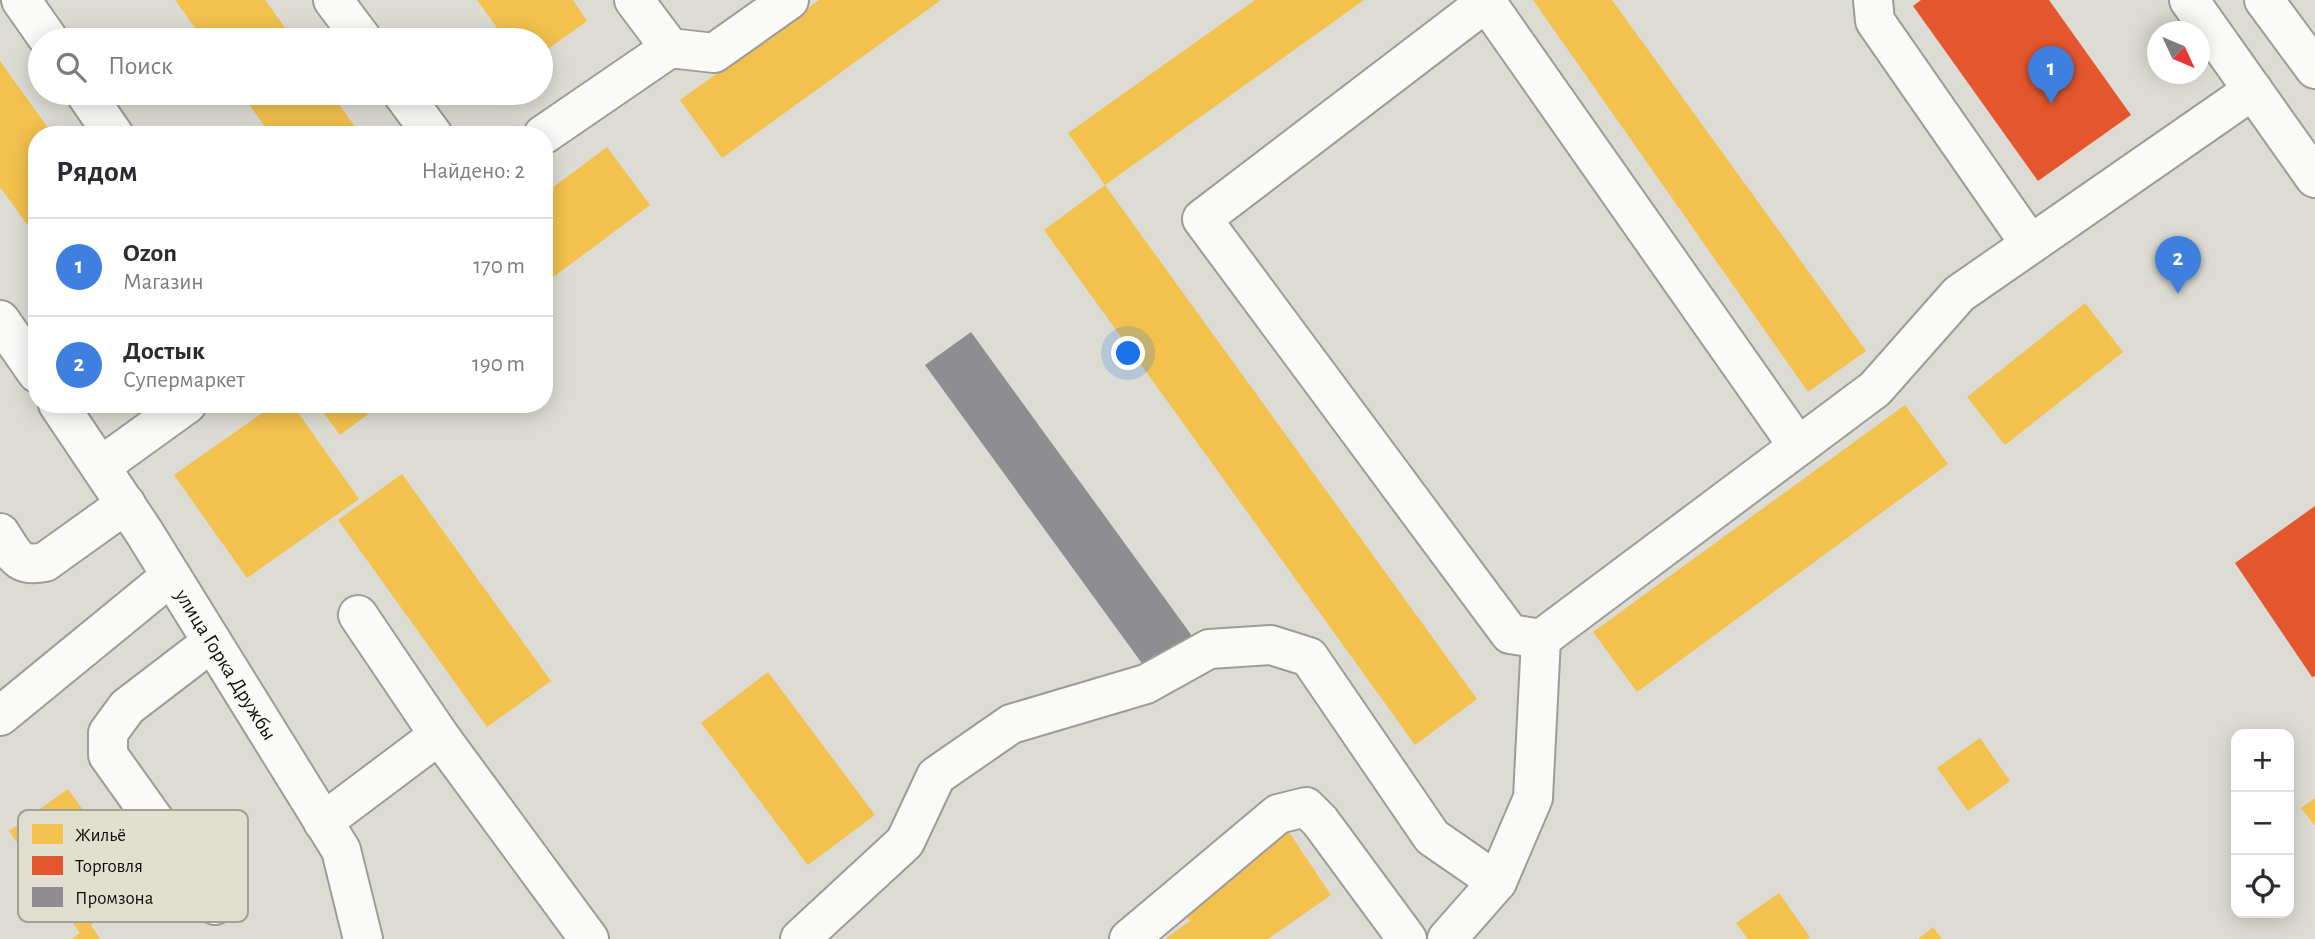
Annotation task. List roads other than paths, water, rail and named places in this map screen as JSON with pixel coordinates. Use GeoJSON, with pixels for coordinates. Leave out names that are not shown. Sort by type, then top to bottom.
{"type":"FeatureCollection","features":[{"type":"Feature","properties":{"kind":"street"},"geometry":{"type":"LineString","coordinates":[[21,0],[41,28]]}},
{"type":"Feature","properties":{"kind":"street"},"geometry":{"type":"LineString","coordinates":[[333,0],[354,28]]}},
{"type":"Feature","properties":{"kind":"street"},"geometry":{"type":"LineString","coordinates":[[634,0],[670,47]]}},
{"type":"Feature","properties":{"kind":"street"},"geometry":{"type":"LineString","coordinates":[[553,128],[670,47],[714,53],[789,0]]}},
{"type":"Feature","properties":{"kind":"street"},"geometry":{"type":"LineString","coordinates":[[1873,0],[1875,21],[2030,244]]}},
{"type":"Feature","properties":{"kind":"street"},"geometry":{"type":"LineString","coordinates":[[2189,0],[2315,178]]}},
{"type":"Feature","properties":{"kind":"street"},"geometry":{"type":"LineString","coordinates":[[2264,0],[2315,69]]}},
{"type":"Feature","properties":{"kind":"street"},"geometry":{"type":"LineString","coordinates":[[1798,446],[1488,2],[1202,219],[1510,634],[1541,639],[1875,389],[1959,294],[2253,90]]}},
{"type":"Feature","properties":{"kind":"street"},"geometry":{"type":"LineString","coordinates":[[93,105],[108,126]]}},
{"type":"Feature","properties":{"kind":"street"},"geometry":{"type":"LineString","coordinates":[[411,105],[426,126]]}},
{"type":"Feature","properties":{"kind":"street"},"geometry":{"type":"LineString","coordinates":[[0,320],[28,360]]}},
{"type":"Feature","properties":{"kind":"street","name":"улица Горка Дружбы"},"geometry":{"type":"LineString","coordinates":[[64,413],[126,504],[341,850],[363,939]]}},
{"type":"Feature","properties":{"kind":"street"},"geometry":{"type":"LineString","coordinates":[[101,466],[175,413]]}},
{"type":"Feature","properties":{"kind":"street"},"geometry":{"type":"LineString","coordinates":[[0,533],[19,559],[29,566],[46,562],[126,504]]}},
{"type":"Feature","properties":{"kind":"street"},"geometry":{"type":"LineString","coordinates":[[0,716],[171,576]]}},
{"type":"Feature","properties":{"kind":"street"},"geometry":{"type":"LineString","coordinates":[[358,615],[439,735],[589,939]]}},
{"type":"Feature","properties":{"kind":"street"},"geometry":{"type":"LineString","coordinates":[[1447,939],[1497,882],[1533,798],[1541,639]]}},
{"type":"Feature","properties":{"kind":"street"},"geometry":{"type":"LineString","coordinates":[[147,810],[108,755],[108,733],[127,707],[212,642]]}},
{"type":"Feature","properties":{"kind":"street"},"geometry":{"type":"LineString","coordinates":[[800,939],[905,842],[936,776],[1011,724],[1146,684],[1209,649],[1271,645],[1309,657],[1432,837],[1497,882]]}},
{"type":"Feature","properties":{"kind":"street"},"geometry":{"type":"LineString","coordinates":[[323,822],[439,735]]}},
{"type":"Feature","properties":{"kind":"street"},"geometry":{"type":"LineString","coordinates":[[1129,939],[1278,814],[1306,807],[1320,821],[1407,939]]}},
{"type":"Feature","properties":{"kind":"place","name":"Ozon"},"geometry":{"type":"Point","coordinates":[2051,104]}},
{"type":"Feature","properties":{"kind":"place","name":"Достык"},"geometry":{"type":"Point","coordinates":[2178,294]}}]}
